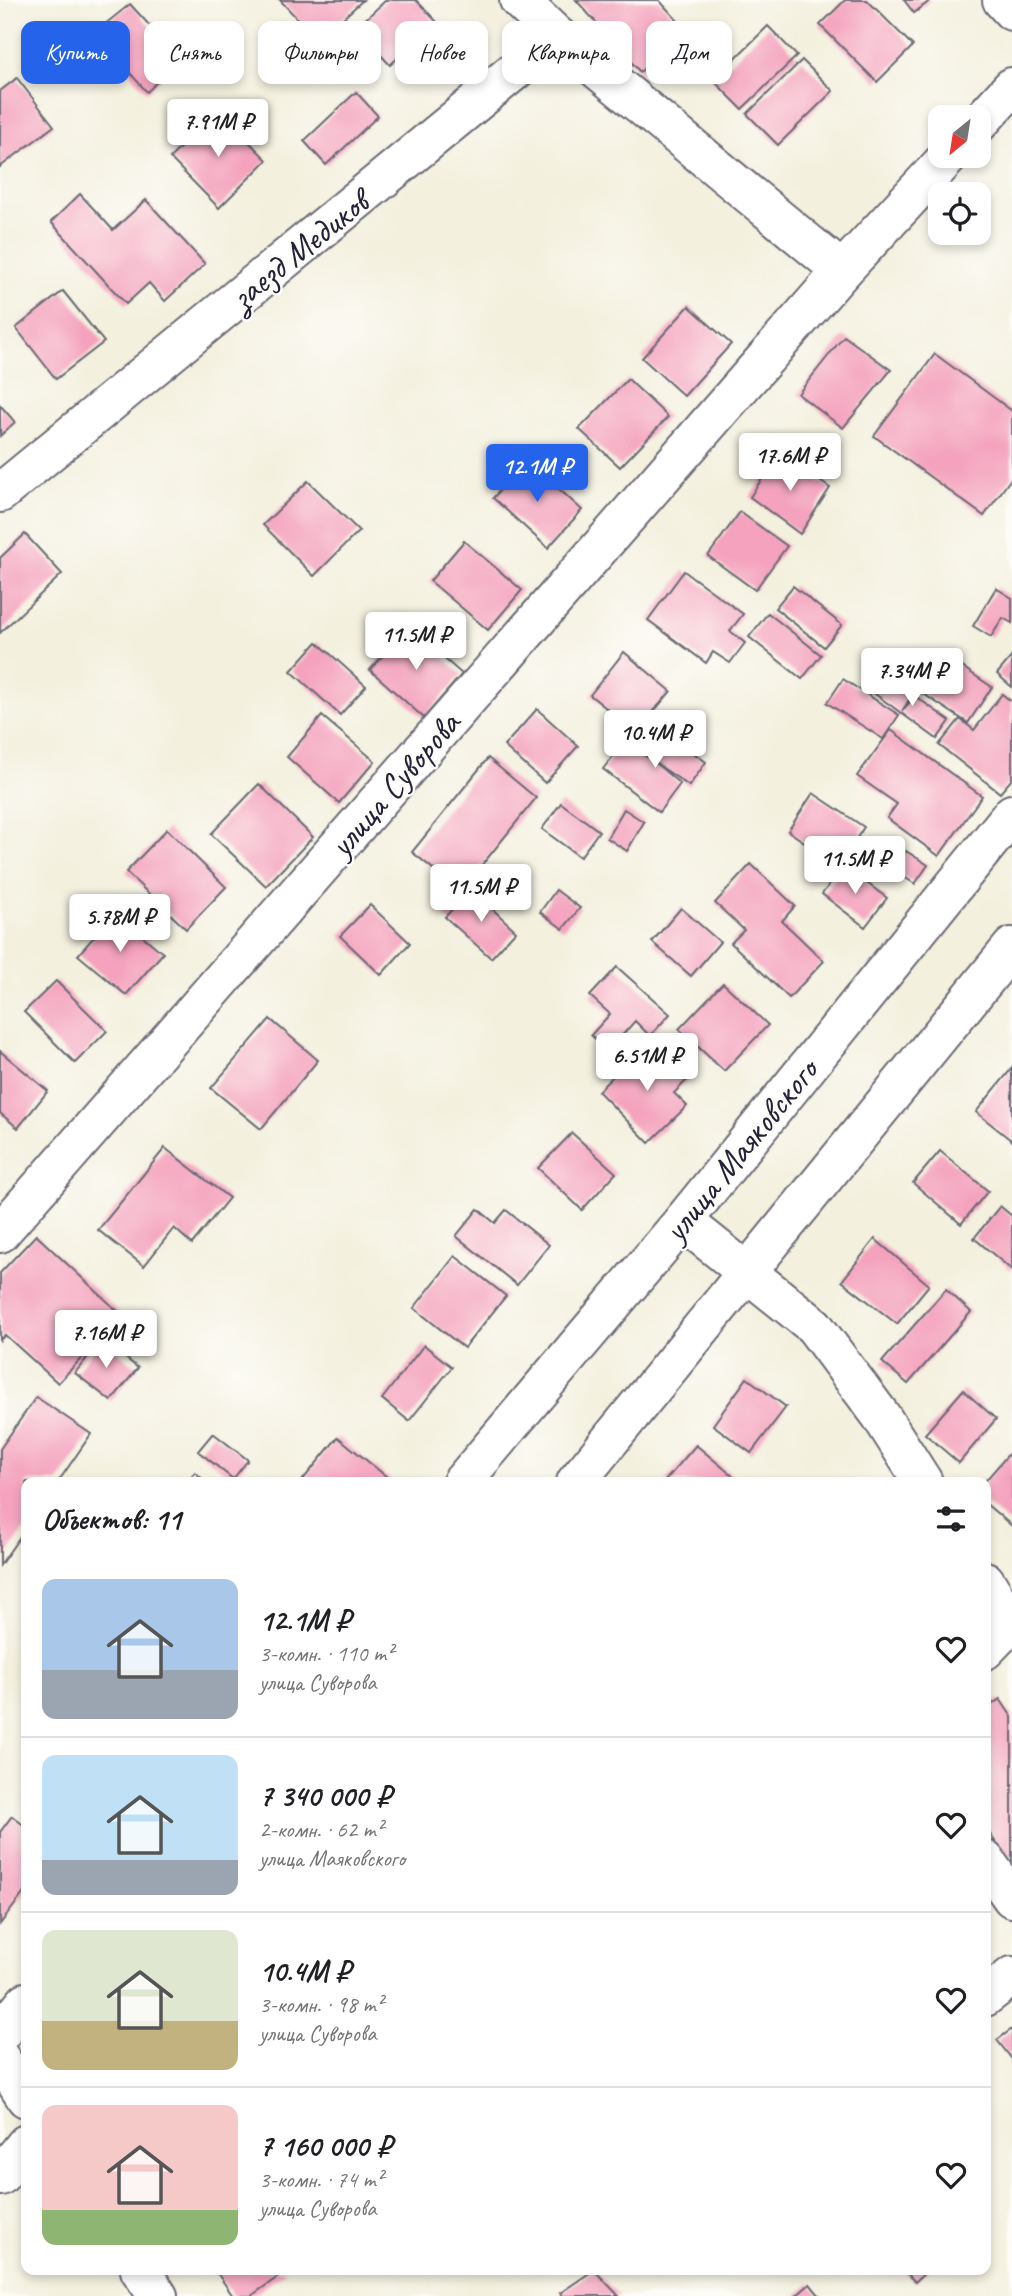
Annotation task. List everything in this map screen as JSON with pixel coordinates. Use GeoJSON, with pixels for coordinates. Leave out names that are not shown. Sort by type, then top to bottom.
{"type":"FeatureCollection","features":[{"type":"Feature","properties":{"kind":"street"},"geometry":{"type":"LineString","coordinates":[[519,0],[541,21]]}},
{"type":"Feature","properties":{"kind":"street"},"geometry":{"type":"LineString","coordinates":[[1002,0],[1012,11]]}},
{"type":"Feature","properties":{"kind":"street","name":"заезд Медиков"},"geometry":{"type":"LineString","coordinates":[[0,493],[502,81]]}},
{"type":"Feature","properties":{"kind":"street"},"geometry":{"type":"LineString","coordinates":[[615,84],[842,271]]}},
{"type":"Feature","properties":{"kind":"street"},"geometry":{"type":"LineString","coordinates":[[991,110],[1012,87]]}},
{"type":"Feature","properties":{"kind":"street","name":"улица Суворова"},"geometry":{"type":"LineString","coordinates":[[0,1233],[842,271],[938,168]]}},
{"type":"Feature","properties":{"kind":"street","name":"улица Маяковского"},"geometry":{"type":"LineString","coordinates":[[466,1477],[683,1221],[1012,814]]}},
{"type":"Feature","properties":{"kind":"street"},"geometry":{"type":"LineString","coordinates":[[580,1477],[750,1273],[1012,947]]}},
{"type":"Feature","properties":{"kind":"street"},"geometry":{"type":"LineString","coordinates":[[683,1221],[814,1326],[881,1416],[920,1477]]}},
{"type":"Feature","properties":{"kind":"street"},"geometry":{"type":"LineString","coordinates":[[991,1590],[1012,1622],[991,1644]]}},
{"type":"Feature","properties":{"kind":"street"},"geometry":{"type":"LineString","coordinates":[[991,1868],[1012,1898]]}},
{"type":"Feature","properties":{"kind":"street"},"geometry":{"type":"LineString","coordinates":[[991,1992],[1012,1976]]}},
{"type":"Feature","properties":{"kind":"street"},"geometry":{"type":"LineString","coordinates":[[0,2034],[21,2008]]}},
{"type":"Feature","properties":{"kind":"street"},"geometry":{"type":"LineString","coordinates":[[0,2058],[21,2090]]}},
{"type":"Feature","properties":{"kind":"street"},"geometry":{"type":"LineString","coordinates":[[0,2176],[21,2150]]}},
{"type":"Feature","properties":{"kind":"street"},"geometry":{"type":"LineString","coordinates":[[143,2275],[158,2296]]}},
{"type":"Feature","properties":{"kind":"building"},"geometry":{"type":"Polygon","coordinates":[[[280,0],[363,0],[340,21],[299,21],[280,0]]]}},
{"type":"Feature","properties":{"kind":"building"},"geometry":{"type":"Polygon","coordinates":[[[386,0],[416,0],[436,21],[395,21],[395,60],[390,65],[381,55],[381,21],[364,21],[386,0]]]}},
{"type":"Feature","properties":{"kind":"building"},"geometry":{"type":"Polygon","coordinates":[[[576,0],[659,0],[678,21],[646,21],[646,67],[640,72],[632,63],[632,21],[595,21],[576,0]]]}},
{"type":"Feature","properties":{"kind":"building"},"geometry":{"type":"Polygon","coordinates":[[[845,0],[867,0],[913,46],[877,82],[820,25],[845,0]]]}},
{"type":"Feature","properties":{"kind":"building"},"geometry":{"type":"Polygon","coordinates":[[[904,0],[931,0],[914,13],[904,0]]]}},
{"type":"Feature","properties":{"kind":"building"},"geometry":{"type":"Polygon","coordinates":[[[130,4],[145,21],[144,84],[155,84],[147,92],[130,73],[130,21],[109,21],[130,4]]]}},
{"type":"Feature","properties":{"kind":"building"},"geometry":{"type":"Polygon","coordinates":[[[768,26],[797,56],[742,109],[717,84],[732,84],[732,61],[768,26]]]}},
{"type":"Feature","properties":{"kind":"building"},"geometry":{"type":"Polygon","coordinates":[[[802,60],[833,91],[778,145],[747,114],[802,60]]]}},
{"type":"Feature","properties":{"kind":"building"},"geometry":{"type":"Polygon","coordinates":[[[17,78],[54,126],[0,167],[0,91],[17,78]]]}},
{"type":"Feature","properties":{"kind":"building"},"geometry":{"type":"Polygon","coordinates":[[[356,92],[378,116],[326,165],[304,141],[356,92]]]}},
{"type":"Feature","properties":{"kind":"building"},"geometry":{"type":"Polygon","coordinates":[[[217,110],[267,160],[219,208],[170,158],[217,110]]]}},
{"type":"Feature","properties":{"kind":"building"},"geometry":{"type":"Polygon","coordinates":[[[80,194],[113,230],[146,200],[205,264],[165,301],[149,283],[126,304],[51,222],[80,194]]]}},
{"type":"Feature","properties":{"kind":"building"},"geometry":{"type":"Polygon","coordinates":[[[63,291],[104,342],[56,379],[16,328],[63,291]]]}},
{"type":"Feature","properties":{"kind":"building"},"geometry":{"type":"Polygon","coordinates":[[[689,306],[731,344],[684,396],[642,358],[689,306]]]}},
{"type":"Feature","properties":{"kind":"building"},"geometry":{"type":"Polygon","coordinates":[[[844,336],[891,370],[843,428],[798,394],[844,336]]]}},
{"type":"Feature","properties":{"kind":"building"},"geometry":{"type":"Polygon","coordinates":[[[935,354],[1012,411],[1012,477],[984,516],[874,436],[935,354]]]}},
{"type":"Feature","properties":{"kind":"building"},"geometry":{"type":"Polygon","coordinates":[[[628,379],[668,417],[620,467],[579,429],[628,379]]]}},
{"type":"Feature","properties":{"kind":"building"},"geometry":{"type":"Polygon","coordinates":[[[0,405],[15,422],[0,436],[0,405]]]}},
{"type":"Feature","properties":{"kind":"building"},"geometry":{"type":"Polygon","coordinates":[[[779,453],[830,488],[800,534],[750,497],[779,453]]]}},
{"type":"Feature","properties":{"kind":"building"},"geometry":{"type":"Polygon","coordinates":[[[527,460],[582,510],[548,548],[493,498],[527,460]]]}},
{"type":"Feature","properties":{"kind":"building"},"geometry":{"type":"Polygon","coordinates":[[[308,481],[359,531],[314,576],[263,525],[308,481]]]}},
{"type":"Feature","properties":{"kind":"building"},"geometry":{"type":"Polygon","coordinates":[[[740,512],[787,546],[755,590],[708,556],[740,512]]]}},
{"type":"Feature","properties":{"kind":"building"},"geometry":{"type":"Polygon","coordinates":[[[25,534],[62,574],[0,633],[0,558],[25,534]]]}},
{"type":"Feature","properties":{"kind":"building"},"geometry":{"type":"Polygon","coordinates":[[[464,541],[522,590],[488,630],[430,581],[464,541]]]}},
{"type":"Feature","properties":{"kind":"building"},"geometry":{"type":"Polygon","coordinates":[[[684,571],[743,614],[730,631],[745,643],[730,663],[713,652],[706,663],[648,620],[684,571]]]}},
{"type":"Feature","properties":{"kind":"building"},"geometry":{"type":"Polygon","coordinates":[[[793,586],[842,625],[824,647],[775,608],[793,586]]]}},
{"type":"Feature","properties":{"kind":"building"},"geometry":{"type":"Polygon","coordinates":[[[996,588],[1012,598],[1012,623],[1003,618],[991,637],[973,626],[996,588]]]}},
{"type":"Feature","properties":{"kind":"building"},"geometry":{"type":"Polygon","coordinates":[[[768,613],[821,655],[802,679],[749,637],[768,613]]]}},
{"type":"Feature","properties":{"kind":"building"},"geometry":{"type":"Polygon","coordinates":[[[408,627],[462,674],[424,718],[370,670],[408,627]]]}},
{"type":"Feature","properties":{"kind":"building"},"geometry":{"type":"Polygon","coordinates":[[[317,642],[366,686],[340,715],[291,671],[317,642]]]}},
{"type":"Feature","properties":{"kind":"building"},"geometry":{"type":"Polygon","coordinates":[[[624,652],[671,691],[636,732],[590,695],[624,652]]]}},
{"type":"Feature","properties":{"kind":"building"},"geometry":{"type":"Polygon","coordinates":[[[946,656],[992,687],[968,723],[922,693],[946,656]]]}},
{"type":"Feature","properties":{"kind":"building"},"geometry":{"type":"Polygon","coordinates":[[[1012,656],[1012,687],[997,674],[1012,656]]]}},
{"type":"Feature","properties":{"kind":"building"},"geometry":{"type":"Polygon","coordinates":[[[887,676],[913,694],[902,711],[915,696],[950,721],[937,739],[875,694],[887,676]]]}},
{"type":"Feature","properties":{"kind":"building"},"geometry":{"type":"Polygon","coordinates":[[[843,679],[899,715],[883,739],[827,703],[843,679]]]}},
{"type":"Feature","properties":{"kind":"building"},"geometry":{"type":"Polygon","coordinates":[[[1002,694],[1012,702],[1012,779],[1000,793],[939,745],[960,719],[974,730],[1002,694]]]}},
{"type":"Feature","properties":{"kind":"building"},"geometry":{"type":"Polygon","coordinates":[[[537,709],[578,746],[545,783],[504,746],[537,709]]]}},
{"type":"Feature","properties":{"kind":"building"},"geometry":{"type":"Polygon","coordinates":[[[322,716],[375,761],[339,803],[287,757],[322,716]]]}},
{"type":"Feature","properties":{"kind":"building"},"geometry":{"type":"Polygon","coordinates":[[[891,730],[982,796],[939,856],[887,818],[897,804],[857,776],[891,730]]]}},
{"type":"Feature","properties":{"kind":"building"},"geometry":{"type":"Polygon","coordinates":[[[665,732],[706,762],[689,786],[653,761],[680,784],[659,812],[603,769],[624,742],[647,757],[665,732]]]}},
{"type":"Feature","properties":{"kind":"building"},"geometry":{"type":"Polygon","coordinates":[[[488,758],[536,798],[461,891],[412,852],[488,758]]]}},
{"type":"Feature","properties":{"kind":"building"},"geometry":{"type":"Polygon","coordinates":[[[259,784],[313,837],[266,886],[211,834],[259,784]]]}},
{"type":"Feature","properties":{"kind":"building"},"geometry":{"type":"Polygon","coordinates":[[[813,793],[864,827],[839,865],[788,831],[813,793]]]}},
{"type":"Feature","properties":{"kind":"building"},"geometry":{"type":"Polygon","coordinates":[[[561,803],[599,831],[580,857],[542,829],[561,803]]]}},
{"type":"Feature","properties":{"kind":"building"},"geometry":{"type":"Polygon","coordinates":[[[624,809],[644,822],[627,851],[607,838],[624,809]]]}},
{"type":"Feature","properties":{"kind":"building"},"geometry":{"type":"Polygon","coordinates":[[[167,829],[226,887],[186,929],[126,872],[167,829]]]}},
{"type":"Feature","properties":{"kind":"building"},"geometry":{"type":"Polygon","coordinates":[[[906,851],[928,865],[915,884],[893,870],[906,851]]]}},
{"type":"Feature","properties":{"kind":"building"},"geometry":{"type":"Polygon","coordinates":[[[751,864],[795,906],[782,921],[824,961],[789,998],[731,943],[744,930],[715,903],[751,864]]]}},
{"type":"Feature","properties":{"kind":"building"},"geometry":{"type":"Polygon","coordinates":[[[844,866],[887,898],[865,927],[822,894],[844,866]]]}},
{"type":"Feature","properties":{"kind":"building"},"geometry":{"type":"Polygon","coordinates":[[[471,889],[516,931],[491,958],[445,917],[471,889]]]}},
{"type":"Feature","properties":{"kind":"building"},"geometry":{"type":"Polygon","coordinates":[[[556,890],[580,908],[563,929],[540,912],[556,890]]]}},
{"type":"Feature","properties":{"kind":"building"},"geometry":{"type":"Polygon","coordinates":[[[370,905],[410,943],[381,975],[340,936],[370,905]]]}},
{"type":"Feature","properties":{"kind":"building"},"geometry":{"type":"Polygon","coordinates":[[[681,908],[720,942],[691,976],[652,942],[681,908]]]}},
{"type":"Feature","properties":{"kind":"building"},"geometry":{"type":"Polygon","coordinates":[[[115,913],[163,953],[126,995],[78,955],[115,913]]]}},
{"type":"Feature","properties":{"kind":"building"},"geometry":{"type":"Polygon","coordinates":[[[617,967],[670,1014],[650,1036],[635,1021],[608,1051],[591,1035],[610,1014],[590,996],[617,967]]]}},
{"type":"Feature","properties":{"kind":"building"},"geometry":{"type":"Polygon","coordinates":[[[56,981],[107,1031],[75,1063],[24,1012],[56,981]]]}},
{"type":"Feature","properties":{"kind":"building"},"geometry":{"type":"Polygon","coordinates":[[[723,983],[768,1025],[724,1071],[679,1029],[723,983]]]}},
{"type":"Feature","properties":{"kind":"building"},"geometry":{"type":"Polygon","coordinates":[[[270,1019],[318,1060],[261,1129],[211,1088],[270,1019]]]}},
{"type":"Feature","properties":{"kind":"building"},"geometry":{"type":"Polygon","coordinates":[[[645,1045],[666,1066],[673,1058],[691,1076],[674,1093],[687,1106],[649,1143],[598,1091],[645,1045]]]}},
{"type":"Feature","properties":{"kind":"building"},"geometry":{"type":"Polygon","coordinates":[[[0,1051],[48,1091],[18,1128],[0,1113],[0,1051]]]}},
{"type":"Feature","properties":{"kind":"building"},"geometry":{"type":"Polygon","coordinates":[[[1012,1068],[1012,1141],[976,1112],[1012,1068]]]}},
{"type":"Feature","properties":{"kind":"building"},"geometry":{"type":"Polygon","coordinates":[[[572,1133],[616,1173],[582,1210],[538,1168],[572,1133]]]}},
{"type":"Feature","properties":{"kind":"building"},"geometry":{"type":"Polygon","coordinates":[[[165,1148],[229,1198],[192,1244],[174,1228],[144,1266],[98,1230],[165,1148]]]}},
{"type":"Feature","properties":{"kind":"building"},"geometry":{"type":"Polygon","coordinates":[[[940,1151],[988,1191],[961,1224],[913,1183],[940,1151]]]}},
{"type":"Feature","properties":{"kind":"building"},"geometry":{"type":"Polygon","coordinates":[[[1000,1206],[1012,1216],[1012,1270],[974,1238],[1000,1206]]]}},
{"type":"Feature","properties":{"kind":"building"},"geometry":{"type":"Polygon","coordinates":[[[478,1209],[495,1223],[506,1210],[549,1245],[517,1285],[456,1236],[478,1209]]]}},
{"type":"Feature","properties":{"kind":"building"},"geometry":{"type":"Polygon","coordinates":[[[36,1235],[122,1315],[58,1383],[5,1335],[0,1340],[0,1273],[36,1235]]]}},
{"type":"Feature","properties":{"kind":"building"},"geometry":{"type":"Polygon","coordinates":[[[875,1239],[929,1285],[897,1324],[842,1281],[875,1239]]]}},
{"type":"Feature","properties":{"kind":"building"},"geometry":{"type":"Polygon","coordinates":[[[455,1256],[506,1296],[464,1348],[414,1308],[455,1256]]]}},
{"type":"Feature","properties":{"kind":"building"},"geometry":{"type":"Polygon","coordinates":[[[946,1289],[971,1312],[908,1384],[882,1362],[946,1289]]]}},
{"type":"Feature","properties":{"kind":"building"},"geometry":{"type":"Polygon","coordinates":[[[102,1339],[138,1368],[111,1401],[75,1373],[102,1339]]]}},
{"type":"Feature","properties":{"kind":"building"},"geometry":{"type":"Polygon","coordinates":[[[424,1345],[452,1367],[409,1421],[382,1399],[424,1345]]]}},
{"type":"Feature","properties":{"kind":"building"},"geometry":{"type":"Polygon","coordinates":[[[747,1378],[786,1407],[751,1453],[713,1425],[747,1378]]]}},
{"type":"Feature","properties":{"kind":"building"},"geometry":{"type":"Polygon","coordinates":[[[963,1390],[996,1419],[959,1463],[925,1434],[963,1390]]]}},
{"type":"Feature","properties":{"kind":"building"},"geometry":{"type":"Polygon","coordinates":[[[36,1397],[91,1434],[61,1477],[21,1477],[21,1535],[0,1565],[0,1449],[36,1397]]]}},
{"type":"Feature","properties":{"kind":"building"},"geometry":{"type":"Polygon","coordinates":[[[213,1433],[248,1460],[235,1477],[230,1477],[198,1451],[213,1433]]]}},
{"type":"Feature","properties":{"kind":"building"},"geometry":{"type":"Polygon","coordinates":[[[338,1437],[387,1477],[305,1477],[338,1437]]]}},
{"type":"Feature","properties":{"kind":"building"},"geometry":{"type":"Polygon","coordinates":[[[696,1445],[734,1477],[668,1477],[696,1445]]]}},
{"type":"Feature","properties":{"kind":"building"},"geometry":{"type":"Polygon","coordinates":[[[1012,1450],[1012,1526],[991,1508],[991,1477],[988,1477],[1012,1450]]]}},
{"type":"Feature","properties":{"kind":"building"},"geometry":{"type":"Polygon","coordinates":[[[1000,1699],[1012,1717],[1012,1866],[991,1836],[991,1705],[1000,1699]]]}},
{"type":"Feature","properties":{"kind":"building"},"geometry":{"type":"Polygon","coordinates":[[[12,1816],[21,1823],[21,1897],[0,1924],[0,1832],[12,1816]]]}},
{"type":"Feature","properties":{"kind":"building"},"geometry":{"type":"Polygon","coordinates":[[[1012,2029],[1012,2059],[997,2040],[1012,2029]]]}},
{"type":"Feature","properties":{"kind":"building"},"geometry":{"type":"Polygon","coordinates":[[[218,2275],[281,2275],[251,2296],[233,2296],[218,2275]]]}},
{"type":"Feature","properties":{"kind":"building"},"geometry":{"type":"Polygon","coordinates":[[[587,2275],[599,2275],[619,2296],[562,2296],[560,2293],[587,2275]]]}},
{"type":"Feature","properties":{"kind":"building"},"geometry":{"type":"Polygon","coordinates":[[[909,2275],[923,2275],[915,2282],[909,2275]]]}},
{"type":"Feature","properties":{"kind":"building"},"geometry":{"type":"Polygon","coordinates":[[[810,2284],[820,2296],[796,2296],[810,2284]]]}}]}
